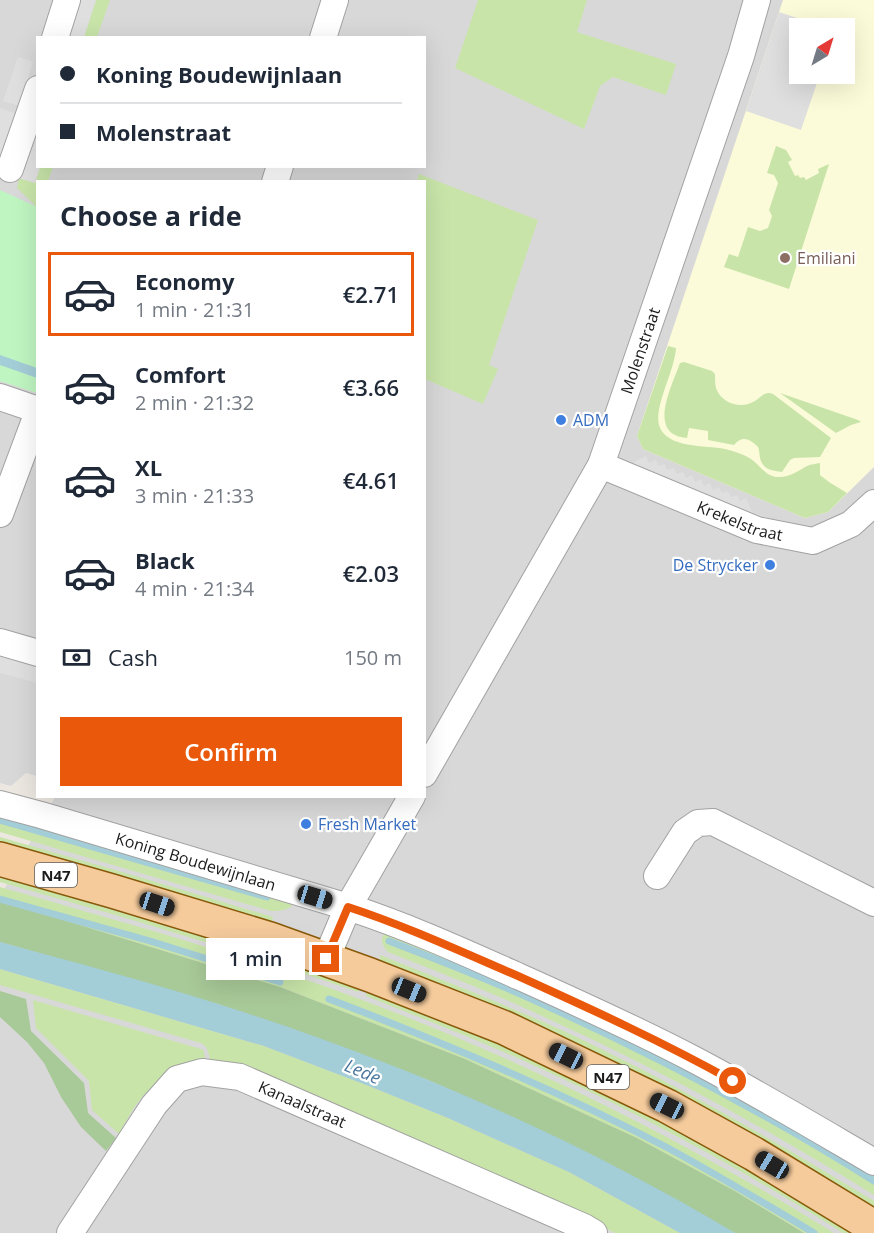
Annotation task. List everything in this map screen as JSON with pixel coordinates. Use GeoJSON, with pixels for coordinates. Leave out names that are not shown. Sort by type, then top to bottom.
{"type":"FeatureCollection","features":[{"type":"Feature","properties":{"kind":"main road","name":"N47"},"geometry":{"type":"LineString","coordinates":[[0,859],[270,939],[505,1028],[667,1106],[754,1154],[874,1227]]}},
{"type":"Feature","properties":{"kind":"street"},"geometry":{"type":"LineString","coordinates":[[56,36],[67,0]]}},
{"type":"Feature","properties":{"kind":"street"},"geometry":{"type":"LineString","coordinates":[[324,36],[335,0]]}},
{"type":"Feature","properties":{"kind":"street","name":"Molenstraat"},"geometry":{"type":"LineString","coordinates":[[426,771],[601,465],[741,56],[757,0]]}},
{"type":"Feature","properties":{"kind":"street"},"geometry":{"type":"LineString","coordinates":[[10,169],[36,95]]}},
{"type":"Feature","properties":{"kind":"street"},"geometry":{"type":"LineString","coordinates":[[0,397],[36,410]]}},
{"type":"Feature","properties":{"kind":"street"},"geometry":{"type":"LineString","coordinates":[[0,514],[36,416]]}},
{"type":"Feature","properties":{"kind":"street","name":"Krekelstraat"},"geometry":{"type":"LineString","coordinates":[[601,465],[757,530],[813,541],[851,524],[874,503]]}},
{"type":"Feature","properties":{"kind":"street"},"geometry":{"type":"LineString","coordinates":[[0,642],[36,652]]}},
{"type":"Feature","properties":{"kind":"street"},"geometry":{"type":"LineString","coordinates":[[326,959],[348,907],[411,798]]}},
{"type":"Feature","properties":{"kind":"street","name":"Koning Boudewijnlaan"},"geometry":{"type":"LineString","coordinates":[[0,804],[41,814],[348,907],[386,921],[481,960],[599,1013],[703,1064],[874,1162]]}},
{"type":"Feature","properties":{"kind":"street"},"geometry":{"type":"LineString","coordinates":[[657,876],[685,832],[698,823],[706,821],[721,825],[874,903]]}},
{"type":"Feature","properties":{"kind":"street","name":"Kanaalstraat"},"geometry":{"type":"LineString","coordinates":[[70,1233],[154,1105],[177,1079],[202,1072],[240,1077],[594,1233]]}},
{"type":"Feature","properties":{"kind":"shaded area"},"geometry":{"type":"Polygon","coordinates":[[[0,0],[874,0],[874,1233],[0,1233],[0,897],[54,798],[426,798],[426,180],[36,180],[36,776],[26,773],[11,786],[0,783],[0,0]]]}},
{"type":"Feature","properties":{"kind":"shaded area"},"geometry":{"type":"Polygon","coordinates":[[[79,0],[96,0],[84,36],[67,36],[79,0]]]}},
{"type":"Feature","properties":{"kind":"shaded area","name":"Emiliani"},"geometry":{"type":"Polygon","coordinates":[[[783,0],[874,0],[874,467],[828,512],[805,518],[643,449],[637,436],[783,0]]]}},
{"type":"Feature","properties":{"kind":"shaded area"},"geometry":{"type":"Polygon","coordinates":[[[779,12],[797,18],[789,18],[789,84],[817,84],[801,130],[746,111],[779,12]]]}},
{"type":"Feature","properties":{"kind":"shaded area"},"geometry":{"type":"Polygon","coordinates":[[[18,57],[33,62],[19,106],[3,101],[18,57]]]}},
{"type":"Feature","properties":{"kind":"shaded area"},"geometry":{"type":"Polygon","coordinates":[[[0,108],[16,114],[0,162],[0,108]]]}},
{"type":"Feature","properties":{"kind":"shaded area"},"geometry":{"type":"Polygon","coordinates":[[[36,126],[36,168],[40,168],[35,183],[19,178],[36,126]]]}},
{"type":"Feature","properties":{"kind":"shaded area"},"geometry":{"type":"Polygon","coordinates":[[[646,456],[649,463],[656,460],[659,466],[665,464],[667,470],[674,468],[677,474],[683,472],[686,478],[692,475],[695,482],[701,479],[704,486],[710,483],[713,490],[719,487],[722,493],[728,491],[731,497],[737,495],[740,501],[746,498],[752,512],[784,524],[781,526],[628,465],[646,456]]]}},
{"type":"Feature","properties":{"kind":"shaded area"},"geometry":{"type":"Polygon","coordinates":[[[0,654],[36,665],[36,683],[0,673],[0,654]]]}},
{"type":"Feature","properties":{"kind":"green space"},"geometry":{"type":"Polygon","coordinates":[[[96,0],[110,0],[97,36],[84,36],[96,0]]]}},
{"type":"Feature","properties":{"kind":"green space"},"geometry":{"type":"Polygon","coordinates":[[[478,0],[587,0],[577,32],[676,64],[666,95],[613,77],[600,86],[584,129],[455,68],[478,0]]]}},
{"type":"Feature","properties":{"kind":"green space"},"geometry":{"type":"Polygon","coordinates":[[[776,146],[786,150],[792,160],[788,162],[795,176],[798,175],[800,178],[804,177],[806,180],[819,173],[818,169],[829,164],[789,289],[724,267],[729,254],[738,257],[748,227],[760,231],[768,228],[772,216],[769,210],[778,183],[774,175],[767,173],[776,146]]]}},
{"type":"Feature","properties":{"kind":"green space"},"geometry":{"type":"Polygon","coordinates":[[[40,168],[53,168],[48,180],[36,180],[36,206],[17,188],[19,178],[35,183],[40,168]]]}},
{"type":"Feature","properties":{"kind":"green space"},"geometry":{"type":"Polygon","coordinates":[[[419,174],[538,220],[489,365],[498,369],[483,404],[426,379],[426,180],[417,180],[419,174]]]}},
{"type":"Feature","properties":{"kind":"green space"},"geometry":{"type":"Polygon","coordinates":[[[0,190],[36,207],[36,393],[0,381],[0,190]]]}},
{"type":"Feature","properties":{"kind":"green space"},"geometry":{"type":"Polygon","coordinates":[[[668,346],[676,348],[659,408],[659,425],[663,433],[678,442],[738,453],[751,459],[769,475],[777,477],[789,475],[809,465],[820,463],[820,475],[847,493],[828,512],[805,518],[643,449],[637,436],[668,346]]]}},
{"type":"Feature","properties":{"kind":"green space"},"geometry":{"type":"Polygon","coordinates":[[[684,362],[712,371],[715,374],[718,393],[726,401],[737,405],[748,404],[765,394],[773,394],[831,438],[820,457],[794,458],[782,472],[779,472],[763,465],[758,447],[749,440],[740,440],[734,445],[708,440],[708,431],[689,428],[687,438],[675,435],[667,428],[665,408],[680,363],[684,362]]]}},
{"type":"Feature","properties":{"kind":"green space"},"geometry":{"type":"Polygon","coordinates":[[[780,393],[858,420],[861,422],[836,433],[780,393]]]}},
{"type":"Feature","properties":{"kind":"green space"},"geometry":{"type":"Polygon","coordinates":[[[0,813],[295,900],[289,908],[271,911],[0,832],[0,813]]]}},
{"type":"Feature","properties":{"kind":"green space"},"geometry":{"type":"Polygon","coordinates":[[[0,837],[273,917],[272,922],[0,842],[0,837]]]}},
{"type":"Feature","properties":{"kind":"green space"},"geometry":{"type":"Polygon","coordinates":[[[0,876],[260,954],[260,957],[0,882],[0,876]]]}},
{"type":"Feature","properties":{"kind":"green space"},"geometry":{"type":"Polygon","coordinates":[[[0,887],[252,962],[335,990],[465,1041],[591,1098],[653,1130],[834,1233],[804,1233],[733,1190],[637,1138],[465,1059],[280,987],[0,902],[0,887]]]}},
{"type":"Feature","properties":{"kind":"green space"},"geometry":{"type":"Polygon","coordinates":[[[0,902],[280,987],[465,1059],[637,1138],[733,1190],[804,1233],[735,1233],[433,1082],[337,1045],[218,1004],[0,942],[0,902]]]}},
{"type":"Feature","properties":{"kind":"green space"},"geometry":{"type":"Polygon","coordinates":[[[387,932],[614,1029],[874,1173],[874,1195],[743,1118],[654,1070],[502,998],[388,952],[382,942],[387,932]]]}},
{"type":"Feature","properties":{"kind":"green space"},"geometry":{"type":"Polygon","coordinates":[[[380,955],[543,1022],[684,1091],[874,1201],[874,1210],[558,1038],[434,982],[383,962],[380,960],[380,955]]]}},
{"type":"Feature","properties":{"kind":"green space"},"geometry":{"type":"Polygon","coordinates":[[[268,956],[359,988],[358,992],[267,961],[268,956]]]}},
{"type":"Feature","properties":{"kind":"green space"},"geometry":{"type":"Polygon","coordinates":[[[0,969],[264,1046],[369,1086],[448,1118],[569,1172],[680,1233],[615,1233],[509,1181],[370,1120],[211,1065],[207,1049],[201,1043],[0,985],[0,969]]]}},
{"type":"Feature","properties":{"kind":"green space"},"geometry":{"type":"Polygon","coordinates":[[[0,991],[26,999],[31,1031],[84,1083],[88,1113],[116,1138],[106,1151],[81,1127],[61,1097],[44,1063],[27,1042],[0,1017],[0,991]]]}},
{"type":"Feature","properties":{"kind":"green space"},"geometry":{"type":"Polygon","coordinates":[[[367,991],[397,1001],[535,1058],[680,1130],[859,1233],[843,1233],[725,1163],[604,1099],[464,1035],[366,996],[367,991]]]}},
{"type":"Feature","properties":{"kind":"green space"},"geometry":{"type":"Polygon","coordinates":[[[33,1000],[201,1049],[204,1051],[206,1066],[156,1084],[139,1100],[119,1134],[92,1110],[89,1081],[36,1028],[33,1000]]]}},
{"type":"Feature","properties":{"kind":"water"},"geometry":{"type":"Polygon","coordinates":[[[0,355],[36,368],[36,378],[0,365],[0,355]]]}},
{"type":"Feature","properties":{"kind":"water","name":"Lede"},"geometry":{"type":"Polygon","coordinates":[[[0,942],[218,1004],[352,1050],[418,1076],[548,1133],[674,1198],[735,1233],[680,1233],[569,1172],[448,1118],[369,1086],[264,1046],[0,969],[0,942]]]}},
{"type":"Feature","properties":{"kind":"waterway"},"geometry":{"type":"LineString","coordinates":[[0,820],[267,897]]}},
{"type":"Feature","properties":{"kind":"waterway"},"geometry":{"type":"LineString","coordinates":[[0,899],[150,941],[280,982]]}},
{"type":"Feature","properties":{"kind":"waterway"},"geometry":{"type":"LineString","coordinates":[[389,941],[500,985],[623,1042],[750,1108],[874,1181]]}},
{"type":"Feature","properties":{"kind":"waterway"},"geometry":{"type":"LineString","coordinates":[[329,999],[458,1050],[585,1107],[668,1148],[814,1233]]}},
{"type":"Feature","properties":{"kind":"place","name":"Emiliani"},"geometry":{"type":"Point","coordinates":[785,258]}},
{"type":"Feature","properties":{"kind":"place","name":"ADM"},"geometry":{"type":"Point","coordinates":[561,420]}},
{"type":"Feature","properties":{"kind":"place","name":"De Strycker"},"geometry":{"type":"Point","coordinates":[770,565]}},
{"type":"Feature","properties":{"kind":"place","name":"Fresh Market"},"geometry":{"type":"Point","coordinates":[306,824]}},
{"type":"Feature","properties":{"kind":"route"},"geometry":{"type":"LineString","coordinates":[[326,959],[348,907],[470,956],[599,1013],[733,1081]]}}]}
